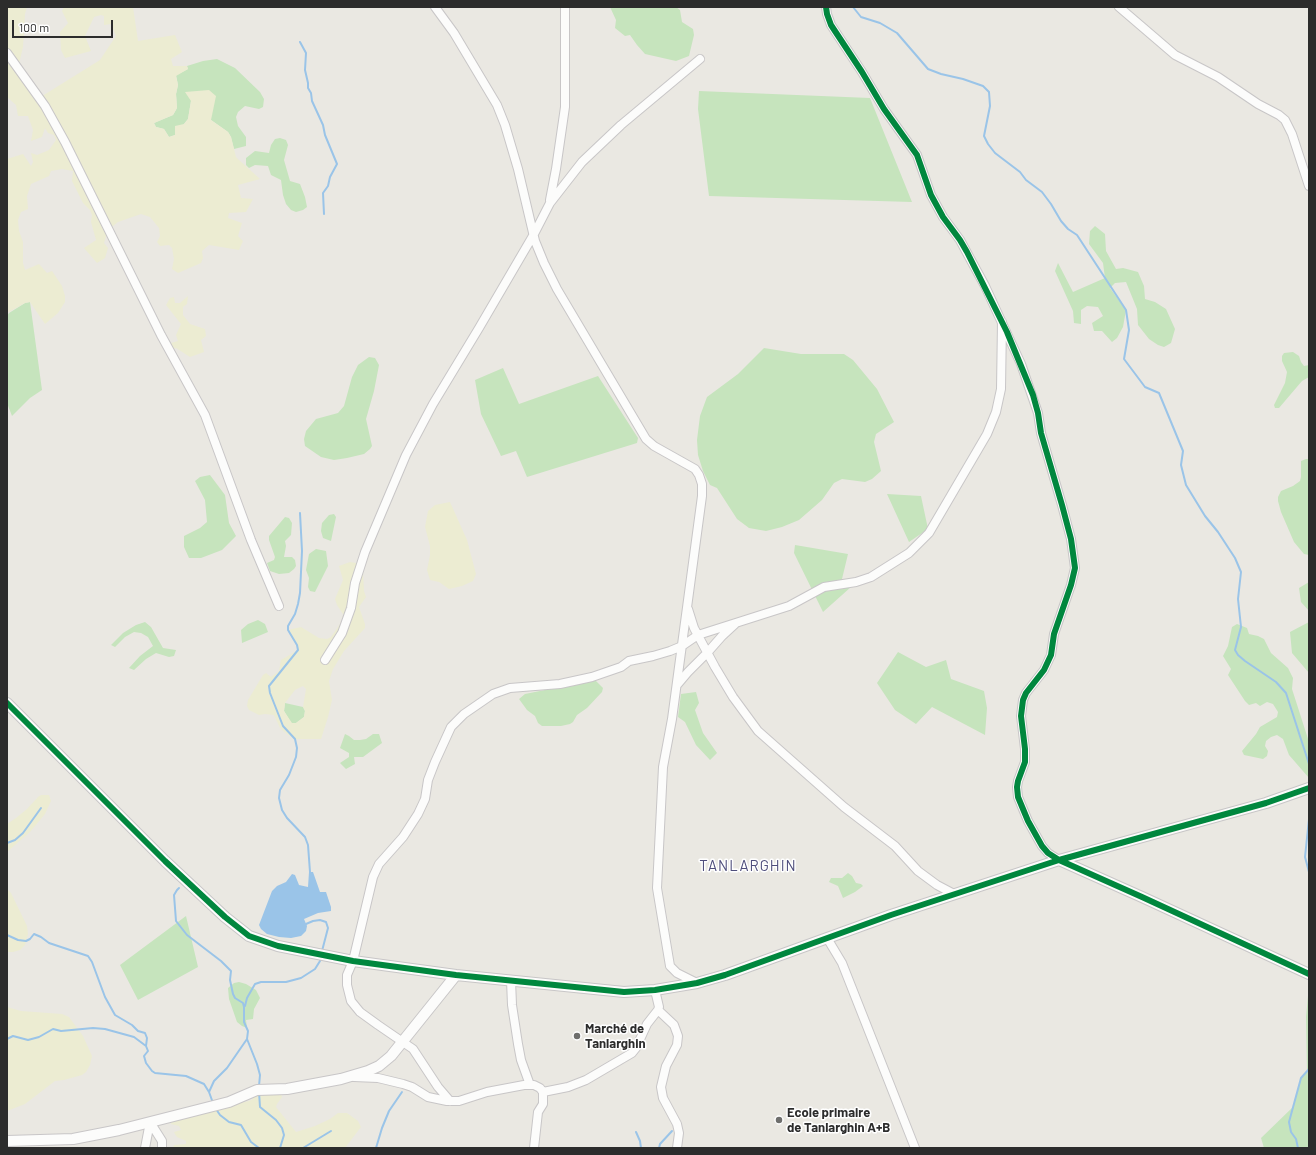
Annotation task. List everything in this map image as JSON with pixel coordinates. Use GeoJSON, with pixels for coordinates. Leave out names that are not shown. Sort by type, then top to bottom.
{"type":"FeatureCollection","features":[{"type":"Feature","properties":{"kind":"street"},"geometry":{"type":"LineString","coordinates":[[435,7],[454,33],[497,105],[518,170],[534,234],[544,263],[557,289],[646,439],[654,446],[695,469],[702,484],[702,496],[672,719],[663,767],[657,888],[670,966],[677,973],[697,983]]}},
{"type":"Feature","properties":{"kind":"street"},"geometry":{"type":"LineString","coordinates":[[550,203],[565,107],[564,7]]}},
{"type":"Feature","properties":{"kind":"street"},"geometry":{"type":"LineString","coordinates":[[826,7],[831,25],[884,109],[917,155],[931,195],[943,217],[964,246],[1002,322],[1033,396],[1038,413],[1041,433],[1071,539],[1075,559],[1075,568],[1071,585],[1054,634],[1051,654],[1044,670],[1026,693],[1023,700],[1021,716],[1025,762],[1018,781],[1018,797],[1028,821],[1042,846],[1048,853],[1059,860],[1309,974]]}},
{"type":"Feature","properties":{"kind":"street"},"geometry":{"type":"LineString","coordinates":[[1119,7],[1174,55],[1218,77],[1285,120],[1292,134],[1309,186]]}},
{"type":"Feature","properties":{"kind":"street"},"geometry":{"type":"LineString","coordinates":[[7,53],[45,106],[65,142],[161,335],[205,415],[251,540],[279,606]]}},
{"type":"Feature","properties":{"kind":"street"},"geometry":{"type":"LineString","coordinates":[[325,660],[342,633],[365,552],[406,455],[433,404],[534,234],[550,203],[582,162],[621,125],[700,59]]}},
{"type":"Feature","properties":{"kind":"street"},"geometry":{"type":"LineString","coordinates":[[450,1101],[438,1087],[413,1049],[360,1012],[351,1001],[347,985],[347,975],[353,962],[373,877],[379,864],[402,837],[418,814],[425,798],[428,780],[444,739],[451,727],[464,714],[494,694],[510,688],[560,684],[592,677],[621,667],[628,661],[654,656],[682,646],[698,635],[789,606],[824,587],[856,582],[871,577],[909,553],[929,533],[987,434],[996,412],[1001,389],[1002,322]]}},
{"type":"Feature","properties":{"kind":"street"},"geometry":{"type":"LineString","coordinates":[[687,606],[698,635],[707,653],[733,697],[758,731],[844,807],[895,846],[918,871],[937,885],[954,894]]}},
{"type":"Feature","properties":{"kind":"street"},"geometry":{"type":"LineString","coordinates":[[676,686],[722,636],[738,622]]}},
{"type":"Feature","properties":{"kind":"street"},"geometry":{"type":"LineString","coordinates":[[7,703],[165,861],[225,917],[244,932],[255,938],[278,946],[353,962],[456,975],[624,992],[655,990],[697,983],[725,975],[891,915],[1059,860],[1266,803],[1309,788]]}},
{"type":"Feature","properties":{"kind":"street"},"geometry":{"type":"LineString","coordinates":[[827,938],[842,963],[915,1148]]}},
{"type":"Feature","properties":{"kind":"street"},"geometry":{"type":"LineString","coordinates":[[7,1141],[73,1138],[119,1130],[229,1102],[257,1090],[287,1089],[368,1071],[379,1066],[392,1056],[456,975]]}},
{"type":"Feature","properties":{"kind":"street"},"geometry":{"type":"LineString","coordinates":[[511,980],[512,1005],[520,1055],[530,1085]]}},
{"type":"Feature","properties":{"kind":"street"},"geometry":{"type":"LineString","coordinates":[[543,1092],[586,1080],[632,1053],[636,1048],[646,1024],[658,1010],[659,1007],[655,990]]}},
{"type":"Feature","properties":{"kind":"street"},"geometry":{"type":"LineString","coordinates":[[658,1010],[674,1025],[678,1036],[677,1045],[666,1066],[661,1087],[663,1098],[677,1124],[679,1133],[677,1148]]}},
{"type":"Feature","properties":{"kind":"street"},"geometry":{"type":"LineString","coordinates":[[350,1076],[378,1078],[403,1084],[412,1087],[428,1097],[450,1101],[513,1087],[530,1085],[540,1088],[543,1092],[543,1104],[538,1112],[534,1148]]}},
{"type":"Feature","properties":{"kind":"street"},"geometry":{"type":"LineString","coordinates":[[145,1148],[150,1122]]}},
{"type":"Feature","properties":{"kind":"street"},"geometry":{"type":"LineString","coordinates":[[150,1122],[162,1141],[162,1148]]}},
{"type":"Feature","properties":{"kind":"green space"},"geometry":{"type":"Polygon","coordinates":[[[610,7],[676,7],[680,10],[682,22],[693,29],[694,35],[689,56],[676,61],[645,54],[630,35],[625,36],[615,28],[616,20],[610,7]]]}},
{"type":"Feature","properties":{"kind":"green space"},"geometry":{"type":"Polygon","coordinates":[[[217,59],[235,68],[260,92],[264,99],[263,107],[259,109],[245,106],[238,112],[236,117],[238,126],[246,137],[246,146],[234,149],[228,132],[211,120],[191,101],[188,119],[175,135],[169,137],[164,129],[156,127],[154,123],[173,115],[177,108],[176,94],[178,85],[176,75],[188,69],[187,66],[203,61],[217,59]]]}},
{"type":"Feature","properties":{"kind":"green space"},"geometry":{"type":"Polygon","coordinates":[[[699,91],[870,98],[912,202],[709,196],[698,109],[699,91]]]}},
{"type":"Feature","properties":{"kind":"green space"},"geometry":{"type":"Polygon","coordinates":[[[280,138],[286,140],[288,145],[284,160],[290,181],[300,184],[305,197],[307,207],[296,212],[291,210],[286,204],[281,180],[271,175],[268,166],[255,165],[249,168],[246,165],[246,158],[255,151],[269,153],[271,145],[275,139],[280,138]]]}},
{"type":"Feature","properties":{"kind":"green space"},"geometry":{"type":"Polygon","coordinates":[[[1095,226],[1105,234],[1106,251],[1116,269],[1123,268],[1138,272],[1144,286],[1145,299],[1155,302],[1166,309],[1175,329],[1171,343],[1164,347],[1158,345],[1149,339],[1138,325],[1137,309],[1126,282],[1115,283],[1110,288],[1126,310],[1123,327],[1117,338],[1112,342],[1102,331],[1094,331],[1092,323],[1103,316],[1098,307],[1087,306],[1081,310],[1081,324],[1074,323],[1073,311],[1055,271],[1058,263],[1073,292],[1105,278],[1103,263],[1089,244],[1090,231],[1095,226]]]}},
{"type":"Feature","properties":{"kind":"green space"},"geometry":{"type":"Polygon","coordinates":[[[30,302],[42,390],[30,398],[12,416],[7,403],[7,316],[9,313],[25,303],[30,302]]]}},
{"type":"Feature","properties":{"kind":"green space"},"geometry":{"type":"Polygon","coordinates":[[[764,348],[801,354],[844,354],[853,360],[877,389],[894,422],[876,434],[874,442],[881,471],[872,479],[865,482],[842,479],[834,483],[822,500],[799,520],[782,527],[766,531],[749,528],[737,519],[717,488],[710,485],[703,471],[698,455],[697,440],[700,416],[707,397],[738,374],[764,348]]]}},
{"type":"Feature","properties":{"kind":"green space"},"geometry":{"type":"Polygon","coordinates":[[[1293,352],[1299,356],[1304,366],[1309,365],[1309,377],[1302,381],[1279,408],[1275,408],[1274,405],[1285,383],[1287,372],[1282,361],[1282,356],[1284,353],[1293,352]]]}},
{"type":"Feature","properties":{"kind":"green space"},"geometry":{"type":"Polygon","coordinates":[[[369,357],[375,358],[379,365],[374,391],[366,419],[372,446],[364,454],[347,458],[334,460],[321,457],[305,446],[304,439],[306,431],[316,419],[338,413],[344,406],[352,377],[358,365],[369,357]]]}},
{"type":"Feature","properties":{"kind":"green space"},"geometry":{"type":"Polygon","coordinates":[[[503,368],[519,404],[598,376],[638,438],[637,443],[527,477],[516,451],[501,456],[481,414],[475,380],[503,368]]]}},
{"type":"Feature","properties":{"kind":"green space"},"geometry":{"type":"Polygon","coordinates":[[[1309,459],[1309,555],[1304,554],[1294,542],[1281,512],[1278,501],[1281,491],[1300,481],[1301,461],[1309,459]]]}},
{"type":"Feature","properties":{"kind":"green space"},"geometry":{"type":"Polygon","coordinates":[[[210,475],[225,495],[229,523],[236,536],[222,550],[201,558],[189,558],[184,547],[184,536],[200,528],[207,522],[205,500],[195,481],[200,477],[210,475]]]}},
{"type":"Feature","properties":{"kind":"green space"},"geometry":{"type":"Polygon","coordinates":[[[887,494],[921,496],[928,529],[909,542],[887,494]]]}},
{"type":"Feature","properties":{"kind":"green space"},"geometry":{"type":"Polygon","coordinates":[[[334,514],[336,517],[331,541],[323,538],[321,531],[322,523],[329,515],[334,514]]]}},
{"type":"Feature","properties":{"kind":"green space"},"geometry":{"type":"Polygon","coordinates":[[[285,517],[289,518],[292,523],[291,535],[285,541],[286,546],[284,557],[292,557],[295,560],[296,566],[289,573],[279,574],[270,571],[267,563],[274,560],[275,557],[269,536],[285,517]]]}},
{"type":"Feature","properties":{"kind":"green space"},"geometry":{"type":"Polygon","coordinates":[[[795,545],[848,554],[842,579],[851,587],[823,612],[794,553],[795,545]]]}},
{"type":"Feature","properties":{"kind":"green space"},"geometry":{"type":"Polygon","coordinates":[[[316,549],[326,551],[328,566],[315,592],[310,591],[308,587],[309,578],[306,570],[309,554],[316,549]]]}},
{"type":"Feature","properties":{"kind":"green space"},"geometry":{"type":"Polygon","coordinates":[[[1309,582],[1309,611],[1301,602],[1299,588],[1309,582]]]}},
{"type":"Feature","properties":{"kind":"green space"},"geometry":{"type":"Polygon","coordinates":[[[258,620],[265,624],[268,632],[242,643],[241,630],[248,624],[258,620]]]}},
{"type":"Feature","properties":{"kind":"green space"},"geometry":{"type":"Polygon","coordinates":[[[145,622],[151,627],[163,648],[176,650],[174,656],[169,657],[156,653],[146,659],[134,670],[129,668],[140,656],[153,646],[148,637],[141,633],[134,632],[125,637],[115,647],[111,645],[123,633],[136,625],[145,622]]]}},
{"type":"Feature","properties":{"kind":"green space"},"geometry":{"type":"Polygon","coordinates":[[[1309,622],[1309,673],[1292,653],[1290,632],[1309,622]]]}},
{"type":"Feature","properties":{"kind":"green space"},"geometry":{"type":"Polygon","coordinates":[[[1237,624],[1247,628],[1249,634],[1264,639],[1271,653],[1288,668],[1293,678],[1292,689],[1309,742],[1309,778],[1289,755],[1283,739],[1277,735],[1266,741],[1265,746],[1268,751],[1267,756],[1263,759],[1244,755],[1242,751],[1260,727],[1277,717],[1278,712],[1273,704],[1267,702],[1260,706],[1256,703],[1249,705],[1228,675],[1231,669],[1223,656],[1228,646],[1232,627],[1237,624]]]}},
{"type":"Feature","properties":{"kind":"green space"},"geometry":{"type":"Polygon","coordinates":[[[898,652],[926,667],[946,660],[951,679],[984,691],[987,708],[985,735],[932,707],[916,724],[895,710],[877,683],[898,652]]]}},
{"type":"Feature","properties":{"kind":"green space"},"geometry":{"type":"Polygon","coordinates":[[[595,680],[603,688],[602,692],[587,708],[577,715],[570,724],[561,726],[542,726],[519,699],[525,694],[595,680]]]}},
{"type":"Feature","properties":{"kind":"green space"},"geometry":{"type":"Polygon","coordinates":[[[696,692],[699,703],[695,710],[703,733],[717,753],[710,760],[696,745],[685,722],[678,717],[681,694],[696,692]]]}},
{"type":"Feature","properties":{"kind":"green space"},"geometry":{"type":"Polygon","coordinates":[[[285,703],[303,707],[305,711],[304,717],[296,723],[291,723],[284,711],[285,703]]]}},
{"type":"Feature","properties":{"kind":"green space"},"geometry":{"type":"Polygon","coordinates":[[[345,734],[354,740],[360,740],[366,739],[373,734],[379,734],[382,743],[363,757],[354,757],[355,764],[346,769],[340,763],[349,757],[349,753],[340,748],[345,734]]]}},
{"type":"Feature","properties":{"kind":"green space"},"geometry":{"type":"Polygon","coordinates":[[[848,873],[852,876],[856,883],[863,886],[843,898],[838,886],[829,882],[831,878],[842,878],[848,873]]]}},
{"type":"Feature","properties":{"kind":"green space"},"geometry":{"type":"Polygon","coordinates":[[[186,916],[198,967],[138,1000],[120,965],[186,916]]]}},
{"type":"Feature","properties":{"kind":"green space"},"geometry":{"type":"Polygon","coordinates":[[[239,982],[256,990],[260,998],[254,1009],[253,1019],[246,1020],[247,1028],[237,1022],[229,999],[228,988],[234,983],[239,982]]]}},
{"type":"Feature","properties":{"kind":"green space"},"geometry":{"type":"Polygon","coordinates":[[[1309,985],[1309,1148],[1264,1148],[1261,1138],[1293,1107],[1301,1078],[1307,1072],[1306,1017],[1309,985]]]}},
{"type":"Feature","properties":{"kind":"sand"},"geometry":{"type":"Polygon","coordinates":[[[7,7],[27,7],[25,14],[23,47],[18,68],[39,98],[100,60],[116,36],[111,24],[104,25],[104,16],[101,15],[94,17],[85,36],[91,51],[65,58],[61,50],[60,32],[68,23],[62,11],[64,7],[133,7],[138,41],[175,35],[182,52],[171,59],[173,66],[187,66],[188,69],[176,76],[178,85],[176,94],[177,108],[173,115],[154,123],[156,127],[164,129],[169,137],[175,135],[175,126],[184,124],[188,119],[191,101],[185,92],[209,90],[216,96],[211,120],[228,132],[231,137],[236,157],[260,179],[238,185],[241,198],[253,199],[246,212],[229,213],[228,218],[242,223],[238,236],[243,241],[239,250],[209,245],[202,251],[203,258],[201,263],[178,273],[172,269],[174,259],[172,248],[169,245],[160,246],[157,242],[160,236],[159,228],[150,217],[141,214],[118,222],[108,230],[104,243],[108,248],[105,258],[97,263],[84,248],[96,240],[91,222],[92,215],[90,210],[83,203],[72,181],[73,171],[62,169],[51,171],[49,176],[31,184],[27,196],[28,209],[21,212],[18,220],[19,231],[23,242],[23,263],[25,270],[39,264],[47,273],[52,271],[62,286],[65,302],[58,313],[45,324],[30,302],[25,303],[7,313],[7,159],[23,154],[31,166],[33,162],[31,153],[37,155],[49,150],[56,140],[54,135],[48,133],[45,128],[42,137],[31,141],[33,130],[28,116],[18,116],[16,105],[7,97],[7,7]]]}},
{"type":"Feature","properties":{"kind":"sand"},"geometry":{"type":"Polygon","coordinates":[[[188,296],[187,304],[183,307],[183,315],[190,324],[205,329],[206,336],[201,340],[204,352],[190,357],[176,348],[173,349],[171,343],[178,341],[176,335],[181,324],[166,305],[170,298],[174,297],[175,303],[180,303],[188,296]]]}},
{"type":"Feature","properties":{"kind":"sand"},"geometry":{"type":"Polygon","coordinates":[[[450,502],[467,540],[476,574],[473,581],[462,586],[449,589],[439,582],[430,580],[427,570],[430,546],[425,527],[428,511],[435,505],[450,502]]]}},
{"type":"Feature","properties":{"kind":"sand"},"geometry":{"type":"Polygon","coordinates":[[[350,562],[362,566],[364,591],[366,597],[359,607],[365,628],[344,651],[333,669],[329,681],[332,700],[321,739],[295,739],[280,728],[274,715],[259,715],[249,710],[247,706],[248,700],[263,675],[266,673],[271,677],[279,671],[281,660],[298,650],[297,645],[288,630],[301,627],[319,638],[327,639],[331,637],[342,621],[343,614],[335,599],[343,580],[339,566],[350,562]],[[303,686],[295,690],[285,703],[284,711],[292,723],[296,723],[304,717],[305,711],[303,707],[306,689],[303,686]]]}},
{"type":"Feature","properties":{"kind":"sand"},"geometry":{"type":"Polygon","coordinates":[[[41,795],[49,795],[51,801],[45,814],[30,832],[7,852],[7,824],[27,809],[41,795]]]}},
{"type":"Feature","properties":{"kind":"sand"},"geometry":{"type":"Polygon","coordinates":[[[7,889],[11,893],[27,926],[28,934],[25,945],[20,950],[13,952],[7,952],[7,889]]]}},
{"type":"Feature","properties":{"kind":"sand"},"geometry":{"type":"Polygon","coordinates":[[[7,1007],[21,1011],[62,1014],[69,1017],[83,1036],[92,1056],[90,1065],[86,1072],[82,1075],[55,1081],[25,1104],[7,1111],[7,1007]]]}},
{"type":"Feature","properties":{"kind":"sand"},"geometry":{"type":"Polygon","coordinates":[[[271,1091],[276,1095],[281,1094],[282,1097],[276,1107],[296,1132],[315,1126],[330,1119],[338,1113],[347,1113],[358,1121],[361,1127],[345,1148],[173,1148],[174,1145],[186,1144],[186,1141],[177,1137],[174,1132],[181,1130],[179,1126],[171,1124],[170,1119],[249,1101],[253,1099],[253,1094],[271,1091]]]}},
{"type":"Feature","properties":{"kind":"water"},"geometry":{"type":"Polygon","coordinates":[[[309,872],[313,872],[320,892],[326,892],[331,911],[318,913],[304,919],[307,926],[306,931],[301,936],[291,938],[267,934],[259,925],[272,891],[277,886],[286,882],[292,874],[295,875],[299,885],[308,887],[309,872]]]}},
{"type":"Feature","properties":{"kind":"waterway"},"geometry":{"type":"LineString","coordinates":[[853,7],[861,17],[880,23],[897,33],[928,69],[983,86],[989,92],[990,106],[984,136],[988,144],[995,153],[1020,172],[1026,180],[1042,192],[1061,221],[1068,229],[1077,235],[1126,310],[1129,330],[1124,359],[1145,387],[1159,393],[1183,451],[1181,465],[1186,485],[1205,516],[1218,532],[1235,558],[1241,572],[1238,599],[1241,627],[1235,650],[1245,661],[1276,682],[1286,693],[1309,764]]}},
{"type":"Feature","properties":{"kind":"waterway"},"geometry":{"type":"LineString","coordinates":[[300,42],[306,53],[305,70],[308,88],[337,164],[330,177],[328,186],[323,193],[324,214]]}},
{"type":"Feature","properties":{"kind":"waterway"},"geometry":{"type":"LineString","coordinates":[[300,513],[302,551],[300,593],[295,614],[288,626],[288,630],[297,645],[298,650],[269,686],[270,693],[283,726],[295,739],[297,748],[296,757],[289,775],[280,790],[279,798],[282,810],[287,818],[305,837],[308,845],[310,872]]}},
{"type":"Feature","properties":{"kind":"waterway"},"geometry":{"type":"LineString","coordinates":[[7,843],[15,840],[23,833],[41,808]]}},
{"type":"Feature","properties":{"kind":"waterway"},"geometry":{"type":"LineString","coordinates":[[1309,819],[1305,857],[1309,872]]}},
{"type":"Feature","properties":{"kind":"waterway"},"geometry":{"type":"LineString","coordinates":[[179,888],[174,895],[176,921],[187,935],[221,961],[231,971],[230,980],[233,994],[235,998],[243,1003],[244,1022],[248,1031],[247,1039],[227,1068],[214,1081],[209,1092],[213,1103]]}},
{"type":"Feature","properties":{"kind":"waterway"},"geometry":{"type":"LineString","coordinates":[[306,924],[320,920],[326,922],[328,928],[322,951]]}},
{"type":"Feature","properties":{"kind":"waterway"},"geometry":{"type":"LineString","coordinates":[[7,935],[18,940],[26,941],[34,934],[49,943],[88,956],[92,962],[105,997],[115,1015],[132,1025],[138,1031],[145,1033],[148,1051],[144,1056],[146,1063],[152,1071],[155,1073],[186,1076],[204,1084],[209,1092]]}},
{"type":"Feature","properties":{"kind":"waterway"},"geometry":{"type":"LineString","coordinates":[[245,1006],[247,998],[255,984],[261,982],[286,982],[301,978],[315,969],[321,957]]}},
{"type":"Feature","properties":{"kind":"waterway"},"geometry":{"type":"LineString","coordinates":[[7,1039],[13,1036],[28,1040],[39,1037],[53,1029],[61,1031],[93,1028],[105,1029],[134,1037],[146,1046]]}},
{"type":"Feature","properties":{"kind":"waterway"},"geometry":{"type":"LineString","coordinates":[[247,1039],[260,1075],[259,1086]]}},
{"type":"Feature","properties":{"kind":"waterway"},"geometry":{"type":"LineString","coordinates":[[1298,1148],[1296,1139],[1291,1132],[1289,1122],[1301,1078],[1309,1069]]}},
{"type":"Feature","properties":{"kind":"waterway"},"geometry":{"type":"LineString","coordinates":[[259,1092],[260,1107],[276,1120],[282,1128],[284,1135],[280,1148]]}},
{"type":"Feature","properties":{"kind":"waterway"},"geometry":{"type":"LineString","coordinates":[[376,1148],[389,1111],[402,1092]]}},
{"type":"Feature","properties":{"kind":"waterway"},"geometry":{"type":"LineString","coordinates":[[216,1109],[220,1115],[229,1122],[241,1125],[251,1142],[259,1148]]}},
{"type":"Feature","properties":{"kind":"waterway"},"geometry":{"type":"LineString","coordinates":[[303,1148],[331,1131]]}},
{"type":"Feature","properties":{"kind":"waterway"},"geometry":{"type":"LineString","coordinates":[[659,1148],[660,1144],[672,1131]]}},
{"type":"Feature","properties":{"kind":"waterway"},"geometry":{"type":"LineString","coordinates":[[636,1132],[641,1148]]}},
{"type":"Feature","properties":{"kind":"cycle path"},"geometry":{"type":"LineString","coordinates":[[826,7],[831,25],[884,109],[917,155],[931,195],[943,217],[967,252],[1007,332],[1033,395],[1041,433],[1071,539],[1075,568],[1071,585],[1054,634],[1051,655],[1044,670],[1026,693],[1023,700],[1021,716],[1025,762],[1017,787],[1018,797],[1028,821],[1042,846],[1048,853],[1059,860],[1309,974]]}},
{"type":"Feature","properties":{"kind":"cycle path"},"geometry":{"type":"LineString","coordinates":[[7,703],[165,861],[225,917],[249,936],[278,946],[353,961],[456,975],[624,992],[655,990],[697,983],[725,975],[891,915],[1059,860],[1266,803],[1309,788]]}},
{"type":"Feature","properties":{"kind":"place","name":"Marché de Tanlarghin"},"geometry":{"type":"Point","coordinates":[577,1036]}},
{"type":"Feature","properties":{"kind":"place","name":"Ecole primaire de Tanlarghin A+B"},"geometry":{"type":"Point","coordinates":[779,1120]}},
{"type":"Feature","properties":{"kind":"district","name":"TANLARGHIN"},"geometry":{"type":"Point","coordinates":[748,866]}}]}
